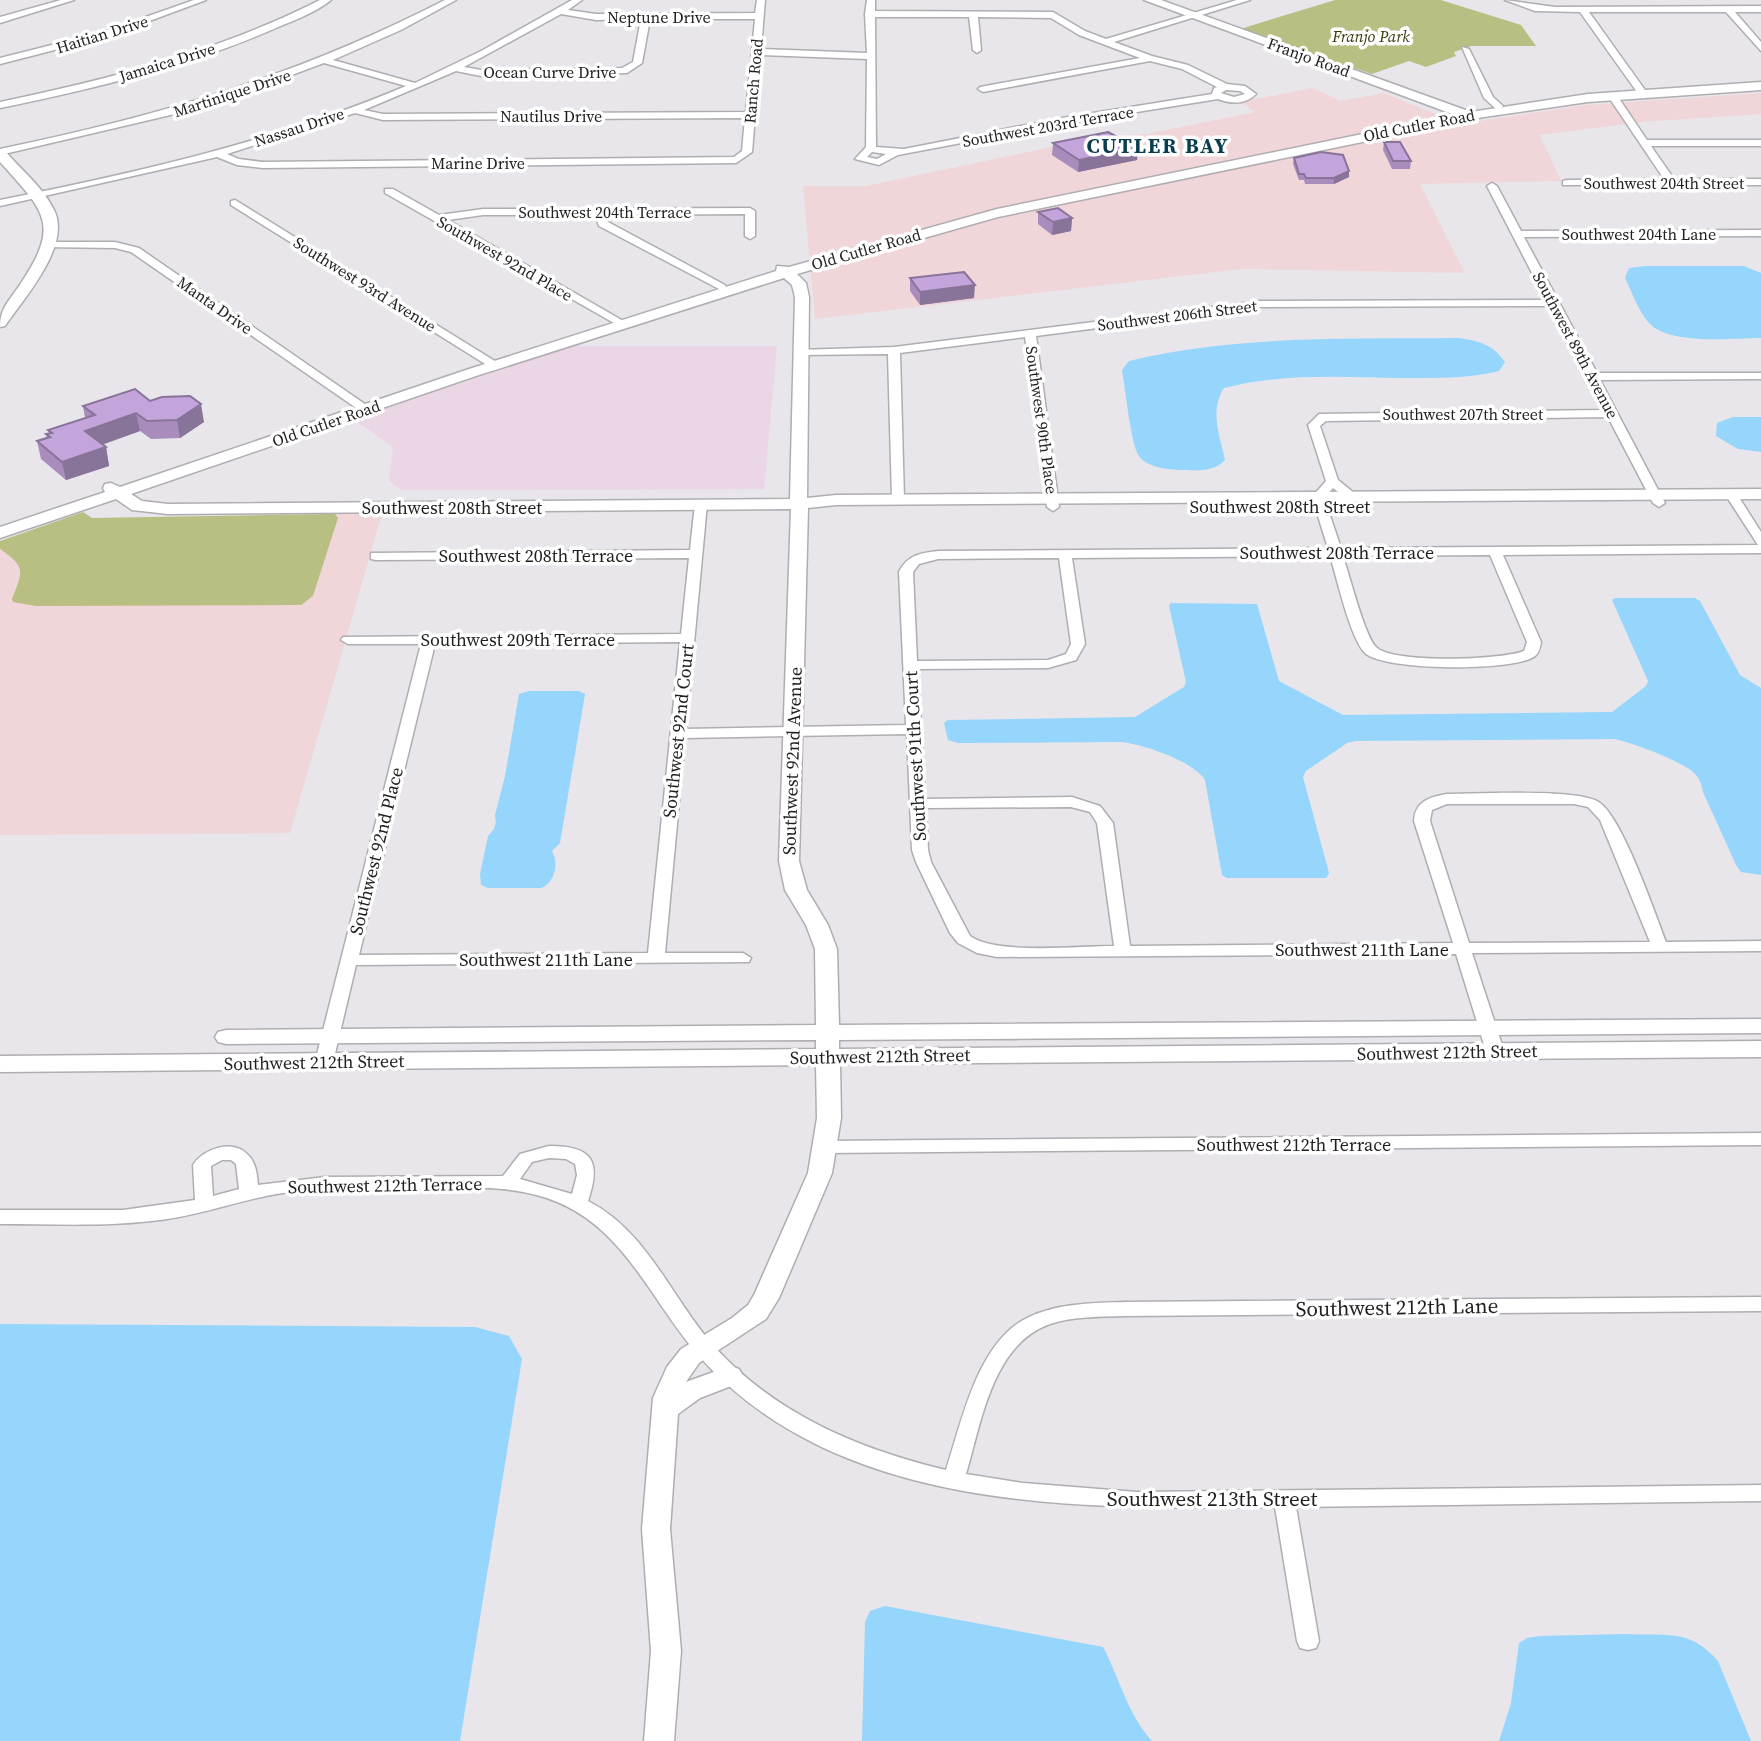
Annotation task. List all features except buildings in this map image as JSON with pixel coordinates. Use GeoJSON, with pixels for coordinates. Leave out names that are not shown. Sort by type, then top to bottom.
{"type":"FeatureCollection","features":[{"type":"Feature","properties":{"kind":"street"},"geometry":{"type":"LineString","coordinates":[[0,20],[69,0]]}},
{"type":"Feature","properties":{"kind":"street","name":"Haitian Drive"},"geometry":{"type":"LineString","coordinates":[[0,61],[95,37],[202,0]]}},
{"type":"Feature","properties":{"kind":"street","name":"Jamaica Drive"},"geometry":{"type":"LineString","coordinates":[[0,105],[75,89],[192,55],[266,29],[327,0]]}},
{"type":"Feature","properties":{"kind":"street","name":"Martinique Drive"},"geometry":{"type":"LineString","coordinates":[[0,153],[167,114],[244,91],[327,61],[389,34],[452,0]]}},
{"type":"Feature","properties":{"kind":"street","name":"Nassau Drive"},"geometry":{"type":"LineString","coordinates":[[0,203],[216,153],[353,110],[455,68],[578,0]]}},
{"type":"Feature","properties":{"kind":"street","name":"Ranch Road"},"geometry":{"type":"LineString","coordinates":[[741,159],[747,152],[761,0]]}},
{"type":"Feature","properties":{"kind":"street"},"geometry":{"type":"LineString","coordinates":[[871,0],[869,56],[874,150],[860,159],[879,162],[894,153]]}},
{"type":"Feature","properties":{"kind":"street","name":"Franjo Road"},"geometry":{"type":"LineString","coordinates":[[1150,0],[1464,114]]}},
{"type":"Feature","properties":{"kind":"street"},"geometry":{"type":"LineString","coordinates":[[1105,42],[1246,0]]}},
{"type":"Feature","properties":{"kind":"street"},"geometry":{"type":"LineString","coordinates":[[1509,0],[1541,9],[1761,9]]}},
{"type":"Feature","properties":{"kind":"street"},"geometry":{"type":"LineString","coordinates":[[1728,9],[1761,48]]}},
{"type":"Feature","properties":{"kind":"street"},"geometry":{"type":"LineString","coordinates":[[1583,10],[1640,90]]}},
{"type":"Feature","properties":{"kind":"street","name":"Neptune Drive"},"geometry":{"type":"LineString","coordinates":[[560,11],[590,17],[760,16]]}},
{"type":"Feature","properties":{"kind":"street"},"geometry":{"type":"LineString","coordinates":[[974,13],[977,50]]}},
{"type":"Feature","properties":{"kind":"street"},"geometry":{"type":"LineString","coordinates":[[869,14],[1032,13],[1059,17],[1077,31],[1149,58]]}},
{"type":"Feature","properties":{"kind":"street","name":"Ocean Curve Drive"},"geometry":{"type":"LineString","coordinates":[[455,68],[486,73],[606,73],[628,70],[638,63],[646,17]]}},
{"type":"Feature","properties":{"kind":"street"},"geometry":{"type":"LineString","coordinates":[[1465,49],[1489,98],[1498,106]]}},
{"type":"Feature","properties":{"kind":"street"},"geometry":{"type":"LineString","coordinates":[[756,52],[869,56]]}},
{"type":"Feature","properties":{"kind":"street"},"geometry":{"type":"LineString","coordinates":[[983,89],[1149,58]]}},
{"type":"Feature","properties":{"kind":"street","name":"Southwest 203rd Terrace"},"geometry":{"type":"LineString","coordinates":[[874,150],[894,153],[1222,92],[1185,67],[1149,58]]}},
{"type":"Feature","properties":{"kind":"street"},"geometry":{"type":"LineString","coordinates":[[327,61],[416,86]]}},
{"type":"Feature","properties":{"kind":"street","name":"Old Cutler Road"},"geometry":{"type":"LineString","coordinates":[[1464,114],[1591,96],[1761,84]]}},
{"type":"Feature","properties":{"kind":"street","name":"Old Cutler Road"},"geometry":{"type":"LineString","coordinates":[[618,323],[721,287],[972,217],[1073,194],[1498,106],[1640,90],[1707,88]]}},
{"type":"Feature","properties":{"kind":"street"},"geometry":{"type":"LineString","coordinates":[[1613,96],[1671,183]]}},
{"type":"Feature","properties":{"kind":"street","name":"Nautilus Drive"},"geometry":{"type":"LineString","coordinates":[[353,110],[383,117],[750,115]]}},
{"type":"Feature","properties":{"kind":"street"},"geometry":{"type":"LineString","coordinates":[[1646,143],[1757,143],[1761,153]]}},
{"type":"Feature","properties":{"kind":"street"},"geometry":{"type":"LineString","coordinates":[[0,153],[36,196],[51,219],[53,230],[50,245],[0,323]]}},
{"type":"Feature","properties":{"kind":"street","name":"Marine Drive"},"geometry":{"type":"LineString","coordinates":[[216,153],[237,162],[262,164],[703,162],[741,159]]}},
{"type":"Feature","properties":{"kind":"street","name":"Southwest 204th Street"},"geometry":{"type":"LineString","coordinates":[[1567,183],[1761,182]]}},
{"type":"Feature","properties":{"kind":"street","name":"Southwest 89th Avenue"},"geometry":{"type":"LineString","coordinates":[[1492,186],[1657,499]]}},
{"type":"Feature","properties":{"kind":"street","name":"Southwest 92nd Place"},"geometry":{"type":"LineString","coordinates":[[389,191],[618,323]]}},
{"type":"Feature","properties":{"kind":"street","name":"Southwest 93rd Avenue"},"geometry":{"type":"LineString","coordinates":[[235,203],[492,364]]}},
{"type":"Feature","properties":{"kind":"street","name":"Southwest 204th Terrace"},"geometry":{"type":"LineString","coordinates":[[436,219],[482,212],[750,211],[750,236]]}},
{"type":"Feature","properties":{"kind":"street"},"geometry":{"type":"LineString","coordinates":[[599,212],[603,225],[721,287]]}},
{"type":"Feature","properties":{"kind":"street","name":"Southwest 204th Lane"},"geometry":{"type":"LineString","coordinates":[[1517,234],[1761,233]]}},
{"type":"Feature","properties":{"kind":"street","name":"Manta Drive"},"geometry":{"type":"LineString","coordinates":[[50,245],[115,245],[135,250],[364,407]]}},
{"type":"Feature","properties":{"kind":"street","name":"Old Cutler Road"},"geometry":{"type":"LineString","coordinates":[[0,526],[114,491],[492,364],[784,270]]}},
{"type":"Feature","properties":{"kind":"street","name":"Southwest 92nd Avenue"},"geometry":{"type":"LineString","coordinates":[[659,1741],[666,1642],[656,1530],[664,1410],[676,1374],[703,1346],[741,1325],[757,1312],[766,1298],[809,1203],[826,1147],[829,1033],[826,949],[817,925],[796,890],[789,866],[802,290],[799,283],[784,270]]}},
{"type":"Feature","properties":{"kind":"street","name":"Southwest 206th Street"},"geometry":{"type":"LineString","coordinates":[[801,352],[894,350],[1260,304],[1554,303]]}},
{"type":"Feature","properties":{"kind":"street","name":"Southwest 90th Place"},"geometry":{"type":"LineString","coordinates":[[1030,332],[1053,503]]}},
{"type":"Feature","properties":{"kind":"street"},"geometry":{"type":"LineString","coordinates":[[894,350],[898,499]]}},
{"type":"Feature","properties":{"kind":"street"},"geometry":{"type":"LineString","coordinates":[[1593,377],[1761,376]]}},
{"type":"Feature","properties":{"kind":"street","name":"Southwest 207th Street"},"geometry":{"type":"LineString","coordinates":[[1332,482],[1314,427],[1316,421],[1331,415],[1612,413]]}},
{"type":"Feature","properties":{"kind":"street"},"geometry":{"type":"LineString","coordinates":[[1353,497],[1332,482],[1319,501],[1364,641],[1369,649],[1382,657],[1407,661],[1498,660],[1517,659],[1529,654],[1534,642],[1494,550]]}},
{"type":"Feature","properties":{"kind":"street","name":"Old Cutler Road"},"geometry":{"type":"LineString","coordinates":[[0,533],[114,491]]}},
{"type":"Feature","properties":{"kind":"street","name":"Southwest 208th Street"},"geometry":{"type":"LineString","coordinates":[[114,491],[138,506],[157,509],[799,504],[836,500],[898,499],[1053,503]]}},
{"type":"Feature","properties":{"kind":"street","name":"Southwest 208th Street"},"geometry":{"type":"LineString","coordinates":[[799,504],[830,508],[1053,503],[1734,498],[1761,494]]}},
{"type":"Feature","properties":{"kind":"street","name":"Southwest 208th Street"},"geometry":{"type":"LineString","coordinates":[[1319,501],[1353,497],[1657,499]]}},
{"type":"Feature","properties":{"kind":"street"},"geometry":{"type":"LineString","coordinates":[[1734,498],[1761,542]]}},
{"type":"Feature","properties":{"kind":"street","name":"Southwest 208th Street"},"geometry":{"type":"LineString","coordinates":[[1734,498],[1761,502]]}},
{"type":"Feature","properties":{"kind":"street","name":"Southwest 92nd Court"},"geometry":{"type":"LineString","coordinates":[[656,958],[701,504]]}},
{"type":"Feature","properties":{"kind":"street","name":"Southwest 208th Terrace"},"geometry":{"type":"LineString","coordinates":[[914,561],[938,555],[1761,549]]}},
{"type":"Feature","properties":{"kind":"street","name":"Southwest 208th Terrace"},"geometry":{"type":"LineString","coordinates":[[376,556],[695,554]]}},
{"type":"Feature","properties":{"kind":"street"},"geometry":{"type":"LineString","coordinates":[[911,665],[1041,664],[1065,661],[1076,652],[1078,644],[1065,554]]}},
{"type":"Feature","properties":{"kind":"street","name":"Southwest 91th Court"},"geometry":{"type":"LineString","coordinates":[[914,561],[906,572],[919,850],[924,868],[941,895],[956,933],[965,942]]}},
{"type":"Feature","properties":{"kind":"street","name":"Southwest 209th Terrace"},"geometry":{"type":"LineString","coordinates":[[348,640],[688,638]]}},
{"type":"Feature","properties":{"kind":"street","name":"Southwest 92nd Place"},"geometry":{"type":"LineString","coordinates":[[324,1062],[429,640]]}},
{"type":"Feature","properties":{"kind":"street"},"geometry":{"type":"LineString","coordinates":[[678,734],[915,729]]}},
{"type":"Feature","properties":{"kind":"street"},"geometry":{"type":"LineString","coordinates":[[1494,1051],[1422,821],[1422,811],[1429,803],[1447,799],[1567,798],[1595,806],[1607,818],[1660,946]]}},
{"type":"Feature","properties":{"kind":"street"},"geometry":{"type":"LineString","coordinates":[[917,804],[1072,802],[1095,810],[1105,823],[1123,951]]}},
{"type":"Feature","properties":{"kind":"street","name":"Southwest 211th Lane"},"geometry":{"type":"LineString","coordinates":[[965,942],[976,948],[997,951],[1761,946]]}},
{"type":"Feature","properties":{"kind":"street","name":"Southwest 211th Lane"},"geometry":{"type":"LineString","coordinates":[[349,960],[743,958]]}},
{"type":"Feature","properties":{"kind":"street","name":"Southwest 212th Street"},"geometry":{"type":"LineString","coordinates":[[226,1037],[1761,1026]]}},
{"type":"Feature","properties":{"kind":"street","name":"Southwest 212th Street"},"geometry":{"type":"LineString","coordinates":[[0,1065],[1761,1049]]}},
{"type":"Feature","properties":{"kind":"street","name":"Southwest 212th Terrace"},"geometry":{"type":"LineString","coordinates":[[826,1147],[1761,1139]]}},
{"type":"Feature","properties":{"kind":"street"},"geometry":{"type":"LineString","coordinates":[[508,1184],[521,1162],[528,1156],[537,1153],[566,1154],[577,1157],[585,1165],[586,1173],[578,1203]]}},
{"type":"Feature","properties":{"kind":"street"},"geometry":{"type":"LineString","coordinates":[[204,1205],[202,1165],[215,1155],[236,1154],[243,1157],[249,1194]]}},
{"type":"Feature","properties":{"kind":"street","name":"Southwest 212th Terrace"},"geometry":{"type":"LineString","coordinates":[[0,1217],[138,1216],[204,1205],[281,1187],[326,1183],[508,1184],[540,1189],[578,1203],[612,1224],[703,1346]]}},
{"type":"Feature","properties":{"kind":"street","name":"Southwest 212th Lane"},"geometry":{"type":"LineString","coordinates":[[954,1479],[978,1403],[996,1361],[1013,1338],[1034,1323],[1063,1315],[1102,1310],[1761,1304]]}},
{"type":"Feature","properties":{"kind":"street","name":"Southwest 213th Street"},"geometry":{"type":"LineString","coordinates":[[703,1346],[730,1376],[783,1415],[820,1437],[892,1463],[954,1479],[1066,1497],[1137,1500],[1761,1493]]}},
{"type":"Feature","properties":{"kind":"street"},"geometry":{"type":"LineString","coordinates":[[664,1410],[691,1391],[730,1376]]}},
{"type":"Feature","properties":{"kind":"street"},"geometry":{"type":"LineString","coordinates":[[1284,1499],[1308,1641]]}},
{"type":"Feature","properties":{"kind":"shaded area"},"geometry":{"type":"Polygon","coordinates":[[[1313,88],[1340,101],[1384,93],[1460,124],[1586,105],[1761,93],[1761,114],[1642,122],[1540,135],[1561,181],[1420,184],[1465,273],[1241,269],[815,319],[803,186],[866,186],[1104,136],[1146,134],[1255,112],[1240,102],[1313,88]]]}},
{"type":"Feature","properties":{"kind":"shaded area"},"geometry":{"type":"Polygon","coordinates":[[[572,346],[777,346],[764,489],[402,490],[389,481],[393,447],[353,419],[572,346]]]}},
{"type":"Feature","properties":{"kind":"shaded area"},"geometry":{"type":"Polygon","coordinates":[[[335,514],[382,514],[290,833],[0,835],[0,549],[18,561],[21,569],[15,592],[301,604],[313,596],[338,518],[335,514]]]}},
{"type":"Feature","properties":{"kind":"green space","name":"Franjo Park"},"geometry":{"type":"Polygon","coordinates":[[[1335,0],[1441,0],[1521,25],[1536,46],[1471,46],[1454,52],[1456,56],[1426,67],[1409,61],[1372,74],[1240,29],[1335,0]]]}},
{"type":"Feature","properties":{"kind":"green space"},"geometry":{"type":"Polygon","coordinates":[[[83,512],[92,518],[335,514],[338,518],[313,596],[301,605],[36,606],[13,602],[20,570],[14,560],[0,549],[0,541],[83,512]]]}},
{"type":"Feature","properties":{"kind":"water"},"geometry":{"type":"Polygon","coordinates":[[[1744,266],[1761,273],[1761,338],[1685,338],[1658,330],[1644,317],[1625,278],[1629,268],[1744,266]]]}},
{"type":"Feature","properties":{"kind":"water"},"geometry":{"type":"Polygon","coordinates":[[[1458,338],[1485,344],[1505,362],[1499,371],[1463,377],[1290,378],[1224,388],[1216,415],[1225,460],[1221,464],[1201,470],[1166,469],[1143,460],[1136,450],[1122,370],[1129,361],[1210,347],[1293,340],[1458,338]]]}},
{"type":"Feature","properties":{"kind":"water"},"geometry":{"type":"Polygon","coordinates":[[[1733,417],[1761,417],[1761,452],[1738,449],[1716,436],[1717,423],[1733,417]]]}},
{"type":"Feature","properties":{"kind":"water"},"geometry":{"type":"Polygon","coordinates":[[[1695,598],[1700,601],[1740,675],[1761,688],[1761,875],[1741,872],[1736,865],[1700,781],[1693,772],[1655,752],[1614,739],[1347,743],[1306,771],[1303,777],[1329,873],[1326,878],[1227,878],[1222,875],[1205,780],[1190,766],[1154,750],[1120,742],[958,743],[948,740],[944,723],[948,720],[1135,717],[1184,687],[1186,682],[1169,606],[1171,603],[1257,604],[1279,681],[1343,715],[1612,712],[1646,686],[1648,681],[1612,600],[1695,598]]]}},
{"type":"Feature","properties":{"kind":"water"},"geometry":{"type":"Polygon","coordinates":[[[529,691],[579,691],[585,694],[560,843],[552,851],[554,872],[550,882],[541,888],[488,888],[481,885],[480,874],[488,836],[496,822],[495,815],[505,776],[519,694],[529,691]]]}},
{"type":"Feature","properties":{"kind":"water"},"geometry":{"type":"Polygon","coordinates":[[[0,1324],[475,1327],[509,1336],[522,1359],[460,1741],[0,1741],[0,1324]]]}},
{"type":"Feature","properties":{"kind":"water"},"geometry":{"type":"Polygon","coordinates":[[[885,1606],[1103,1647],[1136,1719],[1152,1741],[862,1741],[865,1622],[870,1611],[885,1606]]]}},
{"type":"Feature","properties":{"kind":"water"},"geometry":{"type":"Polygon","coordinates":[[[1625,1634],[1687,1638],[1708,1650],[1718,1661],[1751,1741],[1499,1741],[1511,1703],[1519,1643],[1527,1638],[1540,1636],[1625,1634]]]}},
{"type":"Feature","properties":{"kind":"district","name":"CUTLER BAY"},"geometry":{"type":"Point","coordinates":[1158,145]}}]}
